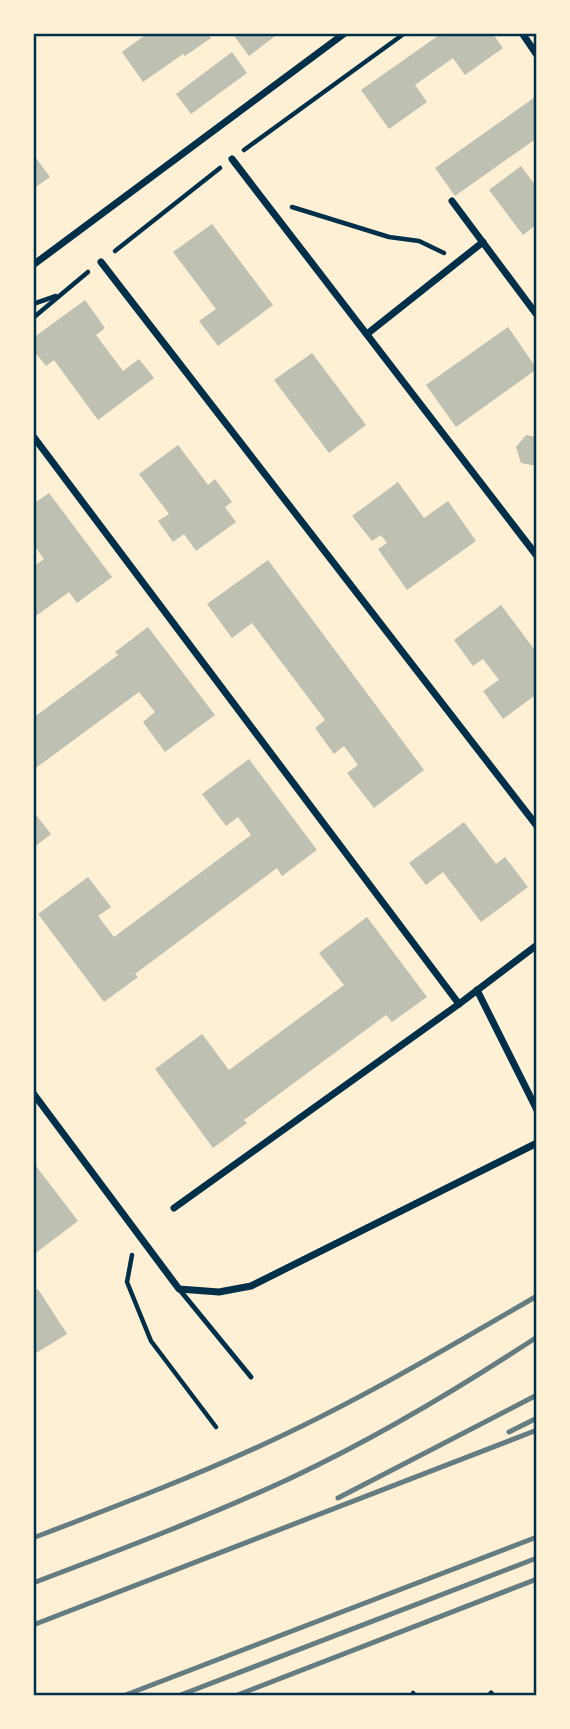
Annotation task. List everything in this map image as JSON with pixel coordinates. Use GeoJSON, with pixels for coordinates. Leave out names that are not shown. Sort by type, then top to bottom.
{"type":"FeatureCollection","features":[{"type":"Feature","properties":{"kind":"street"},"geometry":{"type":"LineString","coordinates":[[33,265],[345,33]]}},
{"type":"Feature","properties":{"kind":"street"},"geometry":{"type":"LineString","coordinates":[[522,33],[537,55]]}},
{"type":"Feature","properties":{"kind":"street"},"geometry":{"type":"LineString","coordinates":[[232,159],[537,556]]}},
{"type":"Feature","properties":{"kind":"street"},"geometry":{"type":"LineString","coordinates":[[452,201],[537,315]]}},
{"type":"Feature","properties":{"kind":"street"},"geometry":{"type":"LineString","coordinates":[[367,334],[483,242]]}},
{"type":"Feature","properties":{"kind":"street"},"geometry":{"type":"LineString","coordinates":[[101,262],[537,826]]}},
{"type":"Feature","properties":{"kind":"street"},"geometry":{"type":"LineString","coordinates":[[33,436],[459,1004]]}},
{"type":"Feature","properties":{"kind":"street"},"geometry":{"type":"LineString","coordinates":[[174,1208],[537,946]]}},
{"type":"Feature","properties":{"kind":"street"},"geometry":{"type":"LineString","coordinates":[[477,990],[537,1110]]}},
{"type":"Feature","properties":{"kind":"street"},"geometry":{"type":"LineString","coordinates":[[33,1093],[180,1289],[219,1292],[251,1286],[537,1143]]}},
{"type":"Feature","properties":{"kind":"lane"},"geometry":{"type":"LineString","coordinates":[[180,1289],[251,1377]]}},
{"type":"Feature","properties":{"kind":"path"},"geometry":{"type":"LineString","coordinates":[[33,318],[232,159],[405,33]]}},
{"type":"Feature","properties":{"kind":"path"},"geometry":{"type":"LineString","coordinates":[[264,201],[272,200],[389,237],[418,241],[460,260]]}},
{"type":"Feature","properties":{"kind":"path"},"geometry":{"type":"LineString","coordinates":[[33,304],[60,294]]}},
{"type":"Feature","properties":{"kind":"path"},"geometry":{"type":"LineString","coordinates":[[137,1230],[127,1282],[151,1341],[216,1427]]}},
{"type":"Feature","properties":{"kind":"building"},"geometry":{"type":"Polygon","coordinates":[[[148,33],[207,33],[211,38],[143,82],[122,52],[148,33]]]}},
{"type":"Feature","properties":{"kind":"building"},"geometry":{"type":"Polygon","coordinates":[[[232,33],[279,33],[249,56],[232,33]]]}},
{"type":"Feature","properties":{"kind":"building"},"geometry":{"type":"Polygon","coordinates":[[[442,33],[492,33],[503,48],[465,75],[453,58],[415,85],[427,102],[389,129],[361,90],[442,33]]]}},
{"type":"Feature","properties":{"kind":"building"},"geometry":{"type":"Polygon","coordinates":[[[232,52],[247,73],[191,114],[176,94],[232,52]]]}},
{"type":"Feature","properties":{"kind":"building"},"geometry":{"type":"Polygon","coordinates":[[[535,97],[537,138],[455,196],[435,168],[535,97]]]}},
{"type":"Feature","properties":{"kind":"building"},"geometry":{"type":"Polygon","coordinates":[[[33,154],[50,177],[33,189],[33,154]]]}},
{"type":"Feature","properties":{"kind":"building"},"geometry":{"type":"Polygon","coordinates":[[[521,166],[535,185],[537,184],[537,224],[523,235],[489,190],[521,166]]]}},
{"type":"Feature","properties":{"kind":"building"},"geometry":{"type":"Polygon","coordinates":[[[212,224],[273,305],[218,346],[199,321],[216,309],[173,252],[212,224]]]}},
{"type":"Feature","properties":{"kind":"building"},"geometry":{"type":"Polygon","coordinates":[[[85,300],[105,328],[96,335],[123,371],[139,359],[154,378],[98,420],[54,360],[46,366],[33,350],[33,338],[85,300]]]}},
{"type":"Feature","properties":{"kind":"building"},"geometry":{"type":"Polygon","coordinates":[[[508,327],[537,369],[456,427],[426,385],[508,327]]]}},
{"type":"Feature","properties":{"kind":"building"},"geometry":{"type":"Polygon","coordinates":[[[312,353],[366,425],[329,453],[274,380],[312,353]]]}},
{"type":"Feature","properties":{"kind":"building"},"geometry":{"type":"Polygon","coordinates":[[[526,435],[537,437],[537,466],[521,463],[516,447],[526,435]]]}},
{"type":"Feature","properties":{"kind":"building"},"geometry":{"type":"Polygon","coordinates":[[[178,445],[208,485],[215,479],[232,502],[225,507],[236,522],[196,551],[184,534],[173,542],[158,521],[169,514],[139,474],[178,445]]]}},
{"type":"Feature","properties":{"kind":"building"},"geometry":{"type":"Polygon","coordinates":[[[398,482],[424,518],[448,501],[476,541],[407,590],[378,549],[387,543],[381,535],[372,541],[352,516],[398,482]]]}},
{"type":"Feature","properties":{"kind":"building"},"geometry":{"type":"Polygon","coordinates":[[[49,493],[112,577],[77,603],[69,592],[33,618],[33,567],[44,559],[33,544],[33,504],[49,493]]]}},
{"type":"Feature","properties":{"kind":"building"},"geometry":{"type":"Polygon","coordinates":[[[268,560],[424,770],[374,808],[347,773],[358,765],[344,746],[334,754],[315,728],[325,720],[252,623],[232,638],[207,604],[268,560]]]}},
{"type":"Feature","properties":{"kind":"building"},"geometry":{"type":"Polygon","coordinates":[[[501,605],[537,653],[537,694],[503,719],[483,691],[499,680],[483,659],[473,666],[454,640],[501,605]]]}},
{"type":"Feature","properties":{"kind":"building"},"geometry":{"type":"Polygon","coordinates":[[[148,627],[215,715],[165,752],[143,722],[155,712],[139,692],[33,770],[33,718],[118,655],[115,652],[148,627]]]}},
{"type":"Feature","properties":{"kind":"building"},"geometry":{"type":"Polygon","coordinates":[[[249,759],[317,850],[282,876],[277,868],[135,974],[138,977],[104,1002],[38,914],[88,877],[111,907],[98,916],[114,937],[251,835],[238,817],[226,826],[202,794],[249,759]]]}},
{"type":"Feature","properties":{"kind":"building"},"geometry":{"type":"Polygon","coordinates":[[[33,811],[51,834],[33,848],[33,811]]]}},
{"type":"Feature","properties":{"kind":"building"},"geometry":{"type":"Polygon","coordinates":[[[464,822],[496,864],[505,857],[528,887],[481,922],[443,872],[426,885],[409,863],[464,822]]]}},
{"type":"Feature","properties":{"kind":"building"},"geometry":{"type":"Polygon","coordinates":[[[367,917],[427,997],[392,1022],[386,1015],[244,1120],[247,1123],[213,1148],[155,1069],[202,1034],[229,1070],[344,985],[319,953],[367,917]]]}},
{"type":"Feature","properties":{"kind":"building"},"geometry":{"type":"Polygon","coordinates":[[[33,1162],[78,1221],[33,1255],[33,1162]]]}},
{"type":"Feature","properties":{"kind":"building"},"geometry":{"type":"Polygon","coordinates":[[[38,1289],[67,1334],[33,1355],[33,1292],[38,1289]]]}},
{"type":"Feature","properties":{"kind":"railway"},"geometry":{"type":"LineString","coordinates":[[33,1538],[185,1478],[309,1423],[537,1296]]}},
{"type":"Feature","properties":{"kind":"railway"},"geometry":{"type":"LineString","coordinates":[[33,1583],[195,1520],[323,1463],[416,1412],[537,1337]]}},
{"type":"Feature","properties":{"kind":"railway"},"geometry":{"type":"LineString","coordinates":[[338,1498],[537,1395]]}},
{"type":"Feature","properties":{"kind":"railway"},"geometry":{"type":"LineString","coordinates":[[509,1432],[537,1418]]}},
{"type":"Feature","properties":{"kind":"railway"},"geometry":{"type":"LineString","coordinates":[[33,1625],[537,1430]]}},
{"type":"Feature","properties":{"kind":"railway"},"geometry":{"type":"LineString","coordinates":[[123,1696],[537,1537]]}},
{"type":"Feature","properties":{"kind":"railway"},"geometry":{"type":"LineString","coordinates":[[178,1696],[537,1558]]}},
{"type":"Feature","properties":{"kind":"railway"},"geometry":{"type":"LineString","coordinates":[[235,1696],[537,1579]]}}]}
